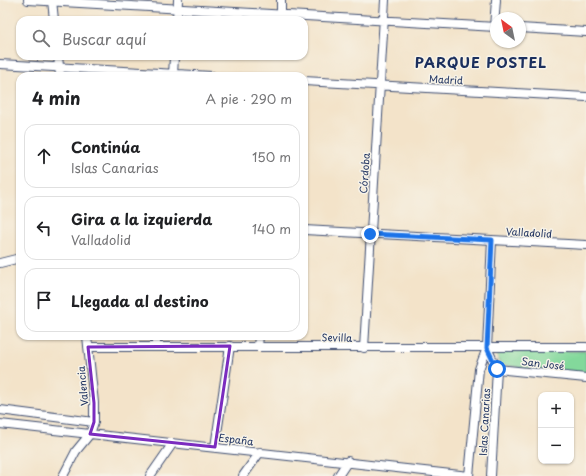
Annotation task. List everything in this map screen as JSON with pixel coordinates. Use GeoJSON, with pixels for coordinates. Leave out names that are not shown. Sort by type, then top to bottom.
{"type":"FeatureCollection","features":[{"type":"Feature","properties":{"kind":"street"},"geometry":{"type":"LineString","coordinates":[[28,0],[178,4],[280,14],[490,27]]}},
{"type":"Feature","properties":{"kind":"street"},"geometry":{"type":"LineString","coordinates":[[280,14],[281,0]]}},
{"type":"Feature","properties":{"kind":"street","name":"Córdoba"},"geometry":{"type":"LineString","coordinates":[[364,348],[385,0]]}},
{"type":"Feature","properties":{"kind":"street"},"geometry":{"type":"LineString","coordinates":[[496,0],[496,12]]}},
{"type":"Feature","properties":{"kind":"street"},"geometry":{"type":"LineString","coordinates":[[52,1],[54,16]]}},
{"type":"Feature","properties":{"kind":"street"},"geometry":{"type":"LineString","coordinates":[[177,16],[178,4]]}},
{"type":"Feature","properties":{"kind":"street"},"geometry":{"type":"LineString","coordinates":[[526,28],[586,32]]}},
{"type":"Feature","properties":{"kind":"street"},"geometry":{"type":"LineString","coordinates":[[58,60],[60,72]]}},
{"type":"Feature","properties":{"kind":"street"},"geometry":{"type":"LineString","coordinates":[[173,72],[174,60]]}},
{"type":"Feature","properties":{"kind":"street"},"geometry":{"type":"LineString","coordinates":[[0,64],[130,72]]}},
{"type":"Feature","properties":{"kind":"street","name":"Madrid"},"geometry":{"type":"LineString","coordinates":[[308,81],[586,98]]}},
{"type":"Feature","properties":{"kind":"street","name":"Valladolid"},"geometry":{"type":"LineString","coordinates":[[308,230],[586,245]]}},
{"type":"Feature","properties":{"kind":"street","name":"Islas Canarias"},"geometry":{"type":"LineString","coordinates":[[469,476],[479,369],[487,348],[492,240]]}},
{"type":"Feature","properties":{"kind":"street"},"geometry":{"type":"LineString","coordinates":[[0,263],[16,259]]}},
{"type":"Feature","properties":{"kind":"street","name":"Valencia"},"geometry":{"type":"LineString","coordinates":[[63,476],[76,452],[90,434],[94,422],[94,404],[87,340]]}},
{"type":"Feature","properties":{"kind":"street"},"geometry":{"type":"LineString","coordinates":[[156,340],[156,346]]}},
{"type":"Feature","properties":{"kind":"street"},"geometry":{"type":"LineString","coordinates":[[258,346],[259,340]]}},
{"type":"Feature","properties":{"kind":"street"},"geometry":{"type":"LineString","coordinates":[[215,447],[230,346]]}},
{"type":"Feature","properties":{"kind":"street","name":"Sevilla"},"geometry":{"type":"LineString","coordinates":[[88,347],[586,347]]}},
{"type":"Feature","properties":{"kind":"street","name":"Islas Canarias"},"geometry":{"type":"LineString","coordinates":[[487,348],[497,369],[491,476]]}},
{"type":"Feature","properties":{"kind":"street","name":"San José"},"geometry":{"type":"LineString","coordinates":[[497,369],[586,378]]}},
{"type":"Feature","properties":{"kind":"street"},"geometry":{"type":"LineString","coordinates":[[0,410],[94,422]]}},
{"type":"Feature","properties":{"kind":"street","name":"España"},"geometry":{"type":"LineString","coordinates":[[0,424],[348,461],[469,476]]}},
{"type":"Feature","properties":{"kind":"street"},"geometry":{"type":"LineString","coordinates":[[150,476],[174,443]]}},
{"type":"Feature","properties":{"kind":"street"},"geometry":{"type":"LineString","coordinates":[[243,476],[260,452]]}},
{"type":"Feature","properties":{"kind":"street"},"geometry":{"type":"LineString","coordinates":[[338,476],[348,461]]}},
{"type":"Feature","properties":{"kind":"highlighted area"},"geometry":{"type":"Polygon","coordinates":[[[230,346],[215,447],[90,434],[94,422],[94,403],[88,347],[230,346]]]}},
{"type":"Feature","properties":{"kind":"green space"},"geometry":{"type":"Polygon","coordinates":[[[500,351],[586,351],[586,375],[501,365],[497,356],[500,351]]]}},
{"type":"Feature","properties":{"kind":"district","name":"PARQUE POSTEL"},"geometry":{"type":"Point","coordinates":[481,62]}},
{"type":"Feature","properties":{"kind":"route"},"geometry":{"type":"LineString","coordinates":[[370,234],[492,240],[487,348],[497,369]]}}]}
